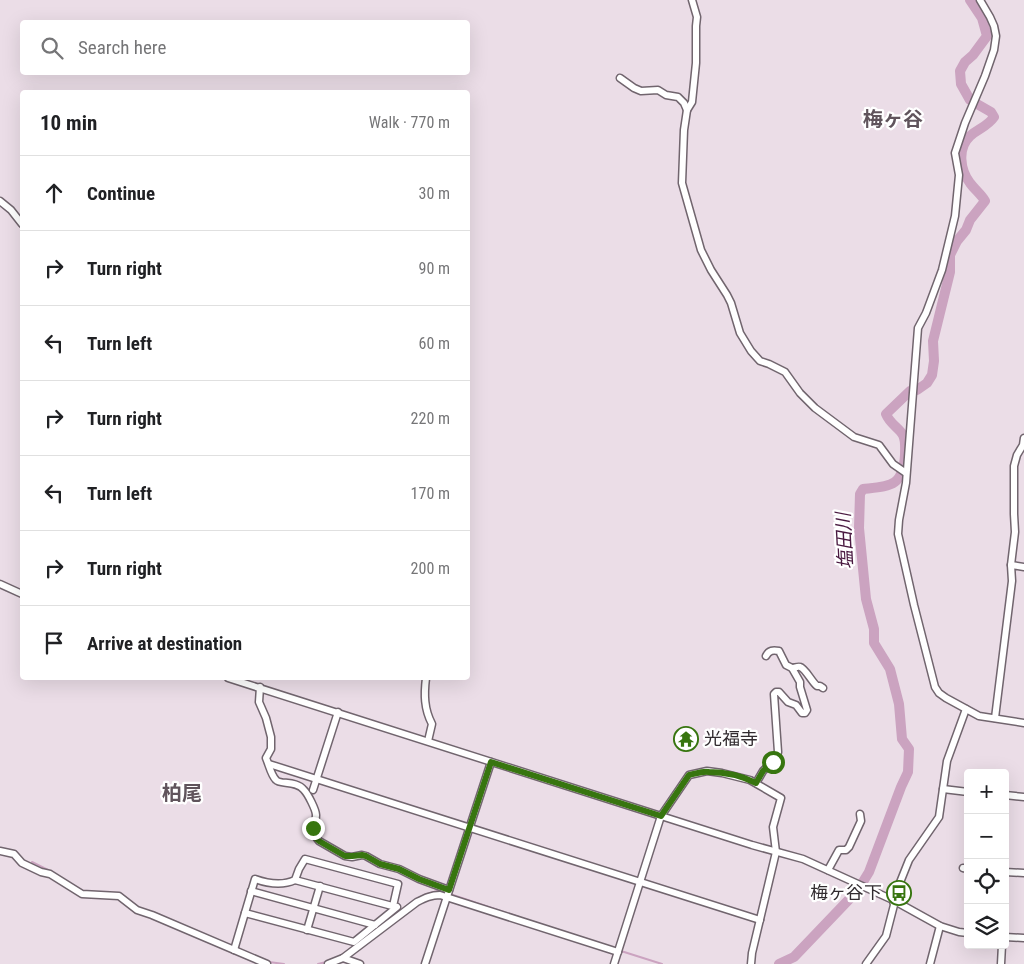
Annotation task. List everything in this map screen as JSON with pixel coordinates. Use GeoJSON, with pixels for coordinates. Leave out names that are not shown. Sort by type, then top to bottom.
{"type":"FeatureCollection","features":[{"type":"Feature","properties":{"kind":"street"},"geometry":{"type":"LineString","coordinates":[[692,0],[697,17],[696,63],[692,102],[687,110],[684,130],[682,183],[702,250],[711,270],[731,303],[740,333],[751,351],[760,361],[785,372],[800,393],[815,408],[854,437],[880,446],[892,464],[906,473]]}},
{"type":"Feature","properties":{"kind":"street"},"geometry":{"type":"LineString","coordinates":[[980,0],[994,26],[996,36],[994,50],[985,76],[964,123],[955,153],[959,174],[955,216],[942,270],[926,313],[918,328],[906,483],[898,534],[916,614],[935,687],[939,693],[979,716],[1024,722]]}},
{"type":"Feature","properties":{"kind":"street"},"geometry":{"type":"LineString","coordinates":[[620,78],[641,91],[658,90],[666,95],[678,97],[684,102],[687,110]]}},
{"type":"Feature","properties":{"kind":"street"},"geometry":{"type":"LineString","coordinates":[[0,201],[11,210],[20,221]]}},
{"type":"Feature","properties":{"kind":"street"},"geometry":{"type":"LineString","coordinates":[[995,718],[1012,580],[1011,565],[1015,532],[1014,466],[1024,438]]}},
{"type":"Feature","properties":{"kind":"street"},"geometry":{"type":"LineString","coordinates":[[1011,565],[1024,566]]}},
{"type":"Feature","properties":{"kind":"street"},"geometry":{"type":"LineString","coordinates":[[0,584],[20,593]]}},
{"type":"Feature","properties":{"kind":"street"},"geometry":{"type":"LineString","coordinates":[[756,783],[763,771],[776,758],[778,752],[774,694],[779,692],[788,702],[796,705],[802,713],[805,713],[807,710],[800,682],[792,668],[786,665],[779,651],[770,651],[766,656]]}},
{"type":"Feature","properties":{"kind":"street"},"geometry":{"type":"LineString","coordinates":[[792,668],[800,666],[812,682],[824,688]]}},
{"type":"Feature","properties":{"kind":"street"},"geometry":{"type":"LineString","coordinates":[[234,680],[661,816],[803,859],[867,887],[940,926],[964,933]]}},
{"type":"Feature","properties":{"kind":"street"},"geometry":{"type":"LineString","coordinates":[[255,680],[259,702],[271,737],[271,749],[266,758],[268,764],[275,779],[279,782],[297,785],[304,790],[316,812],[313,828],[319,841],[345,856],[366,856],[380,864],[399,869],[448,894],[618,952]]}},
{"type":"Feature","properties":{"kind":"street"},"geometry":{"type":"LineString","coordinates":[[426,680],[426,714],[432,724],[428,741]]}},
{"type":"Feature","properties":{"kind":"street"},"geometry":{"type":"LineString","coordinates":[[866,964],[886,936],[894,905],[893,900],[909,860],[939,817],[947,761],[966,709]]}},
{"type":"Feature","properties":{"kind":"street"},"geometry":{"type":"LineString","coordinates":[[313,790],[338,712]]}},
{"type":"Feature","properties":{"kind":"street"},"geometry":{"type":"LineString","coordinates":[[425,964],[491,762]]}},
{"type":"Feature","properties":{"kind":"street"},"geometry":{"type":"LineString","coordinates":[[268,764],[760,920]]}},
{"type":"Feature","properties":{"kind":"street"},"geometry":{"type":"LineString","coordinates":[[614,964],[661,816],[689,775],[707,771],[750,780],[781,798],[774,827],[776,852],[751,964]]}},
{"type":"Feature","properties":{"kind":"street"},"geometry":{"type":"LineString","coordinates":[[943,789],[964,792]]}},
{"type":"Feature","properties":{"kind":"street"},"geometry":{"type":"LineString","coordinates":[[1009,795],[1024,797]]}},
{"type":"Feature","properties":{"kind":"street"},"geometry":{"type":"LineString","coordinates":[[828,870],[838,850],[846,850],[849,847],[861,821],[860,814]]}},
{"type":"Feature","properties":{"kind":"street"},"geometry":{"type":"LineString","coordinates":[[0,851],[14,854],[22,863],[50,874],[82,894],[119,896],[137,910],[267,964]]}},
{"type":"Feature","properties":{"kind":"street"},"geometry":{"type":"LineString","coordinates":[[245,913],[354,942],[395,906],[398,884],[305,858],[295,880]]}},
{"type":"Feature","properties":{"kind":"street"},"geometry":{"type":"LineString","coordinates":[[1009,872],[1024,873]]}},
{"type":"Feature","properties":{"kind":"street"},"geometry":{"type":"LineString","coordinates":[[234,950],[255,880],[277,884],[295,880],[406,910]]}},
{"type":"Feature","properties":{"kind":"street"},"geometry":{"type":"LineString","coordinates":[[308,930],[320,886]]}},
{"type":"Feature","properties":{"kind":"street"},"geometry":{"type":"LineString","coordinates":[[251,891],[374,926]]}},
{"type":"Feature","properties":{"kind":"street"},"geometry":{"type":"LineString","coordinates":[[328,964],[343,958],[417,902],[429,896],[448,894]]}},
{"type":"Feature","properties":{"kind":"street"},"geometry":{"type":"LineString","coordinates":[[930,964],[940,926]]}},
{"type":"Feature","properties":{"kind":"street"},"geometry":{"type":"LineString","coordinates":[[1009,937],[1024,938]]}},
{"type":"Feature","properties":{"kind":"street"},"geometry":{"type":"LineString","coordinates":[[1001,964],[1002,949]]}},
{"type":"Feature","properties":{"kind":"street"},"geometry":{"type":"LineString","coordinates":[[343,958],[360,964]]}},
{"type":"Feature","properties":{"kind":"waterway","name":"塩田川"},"geometry":{"type":"LineString","coordinates":[[779,964],[794,957],[858,890],[869,872],[908,772],[909,749],[902,739],[899,704],[890,669],[874,643],[874,629],[866,599],[859,528],[860,494],[863,489],[881,487],[893,483],[898,479],[904,466],[905,440],[886,414],[910,391],[917,390],[927,383],[932,375],[934,361],[933,341],[950,272],[950,255],[970,220],[985,201],[967,178],[961,159],[966,141],[973,133],[989,123],[994,117],[991,112],[970,100],[961,84],[960,71],[965,62],[973,55],[987,36],[982,18],[970,0]]}},
{"type":"Feature","properties":{"kind":"waterway"},"geometry":{"type":"LineString","coordinates":[[32,862],[48,870]]}},
{"type":"Feature","properties":{"kind":"waterway"},"geometry":{"type":"LineString","coordinates":[[80,889],[95,892]]}},
{"type":"Feature","properties":{"kind":"waterway"},"geometry":{"type":"LineString","coordinates":[[424,895],[437,891],[446,893]]}},
{"type":"Feature","properties":{"kind":"waterway"},"geometry":{"type":"LineString","coordinates":[[450,894],[519,917]]}},
{"type":"Feature","properties":{"kind":"waterway"},"geometry":{"type":"LineString","coordinates":[[621,951],[662,964]]}},
{"type":"Feature","properties":{"kind":"waterway"},"geometry":{"type":"LineString","coordinates":[[269,962],[284,964]]}},
{"type":"Feature","properties":{"kind":"waterway"},"geometry":{"type":"LineString","coordinates":[[318,964],[326,962]]}},
{"type":"Feature","properties":{"kind":"place","name":"光福寺"},"geometry":{"type":"Point","coordinates":[686,739]}},
{"type":"Feature","properties":{"kind":"place","name":"梅ヶ谷下"},"geometry":{"type":"Point","coordinates":[899,893]}},
{"type":"Feature","properties":{"kind":"district","name":"梅ヶ谷"},"geometry":{"type":"Point","coordinates":[893,119]}},
{"type":"Feature","properties":{"kind":"district","name":"柏尾"},"geometry":{"type":"Point","coordinates":[182,793]}},
{"type":"Feature","properties":{"kind":"route"},"geometry":{"type":"LineString","coordinates":[[313,828],[319,841],[345,856],[366,856],[380,864],[399,869],[449,890],[491,762],[661,816],[689,775],[707,771],[722,773],[756,783],[763,771],[773,762]]}}]}
